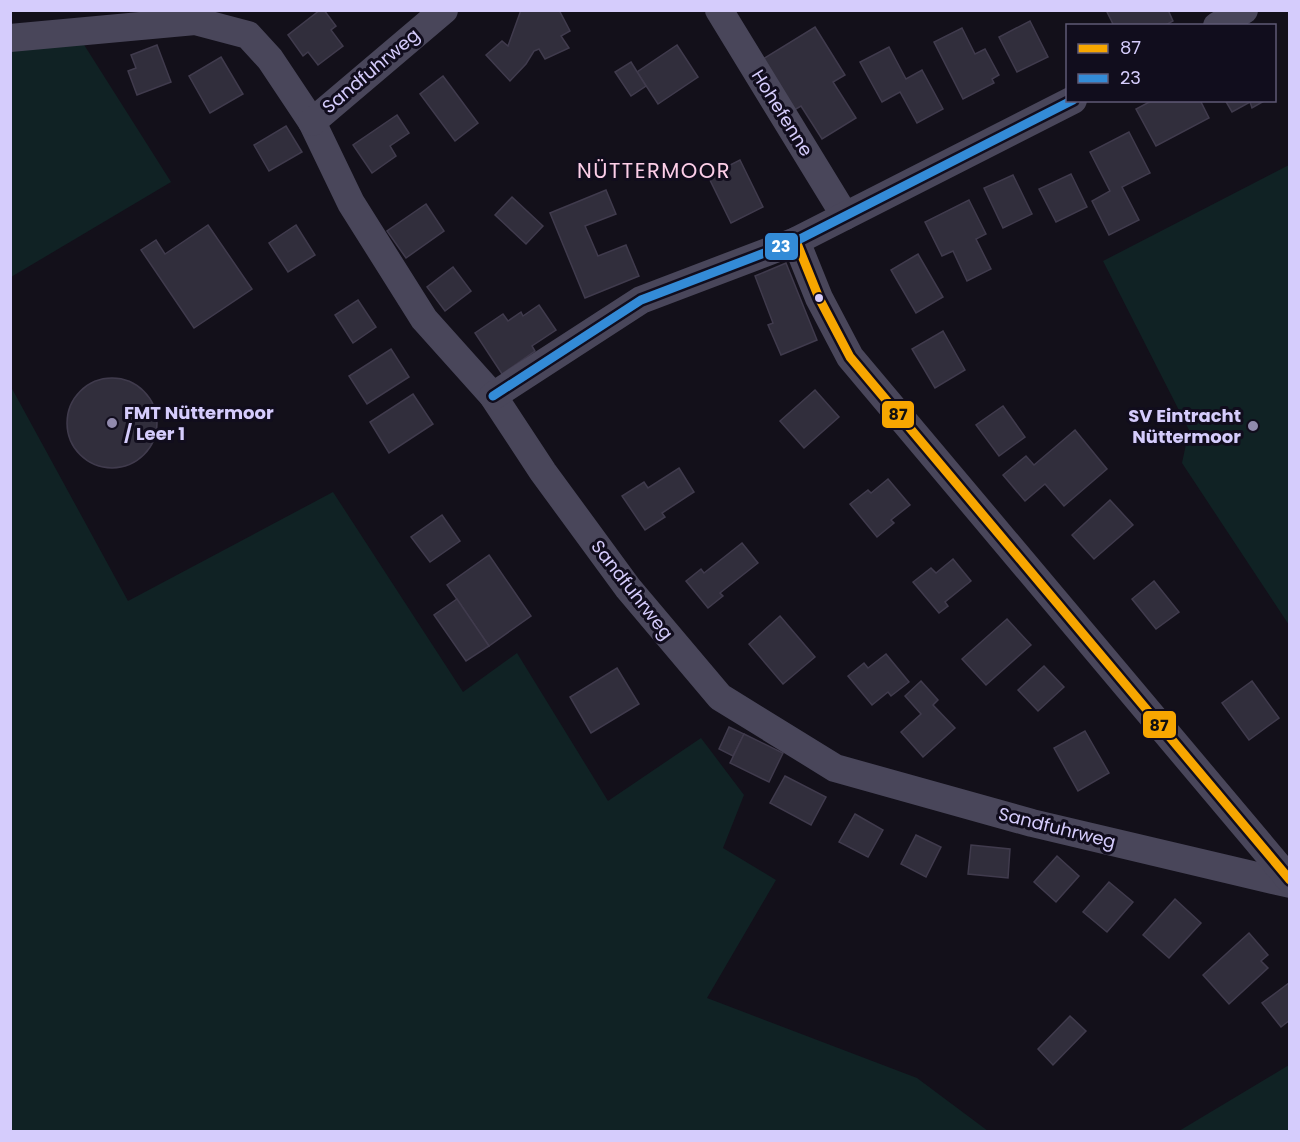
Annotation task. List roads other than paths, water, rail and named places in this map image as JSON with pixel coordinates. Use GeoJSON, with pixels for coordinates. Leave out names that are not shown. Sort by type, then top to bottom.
{"type":"FeatureCollection","features":[{"type":"Feature","properties":{"kind":"street","name":"Sandfuhrweg"},"geometry":{"type":"LineString","coordinates":[[444,10],[312,122],[351,203],[424,319],[493,396],[543,472],[628,588],[720,697],[835,768],[1032,823],[1290,882]]}},
{"type":"Feature","properties":{"kind":"street","name":"Hohefenne"},"geometry":{"type":"LineString","coordinates":[[719,10],[845,216]]}},
{"type":"Feature","properties":{"kind":"street"},"geometry":{"type":"LineString","coordinates":[[1220,24],[1244,10]]}},
{"type":"Feature","properties":{"kind":"street"},"geometry":{"type":"LineString","coordinates":[[10,38],[195,21],[248,35],[270,59],[312,122]]}},
{"type":"Feature","properties":{"kind":"street"},"geometry":{"type":"LineString","coordinates":[[493,396],[641,300],[796,241],[1069,102]]}},
{"type":"Feature","properties":{"kind":"street"},"geometry":{"type":"LineString","coordinates":[[796,241],[819,298],[850,357],[1290,882]]}},
{"type":"Feature","properties":{"kind":"place","name":"FMT Nüttermoor / Leer 1"},"geometry":{"type":"Point","coordinates":[112,423]}},
{"type":"Feature","properties":{"kind":"place","name":"SV Eintracht Nüttermoor"},"geometry":{"type":"Point","coordinates":[1253,426]}},
{"type":"Feature","properties":{"kind":"district","name":"NÜTTERMOOR"},"geometry":{"type":"Point","coordinates":[654,171]}}]}
